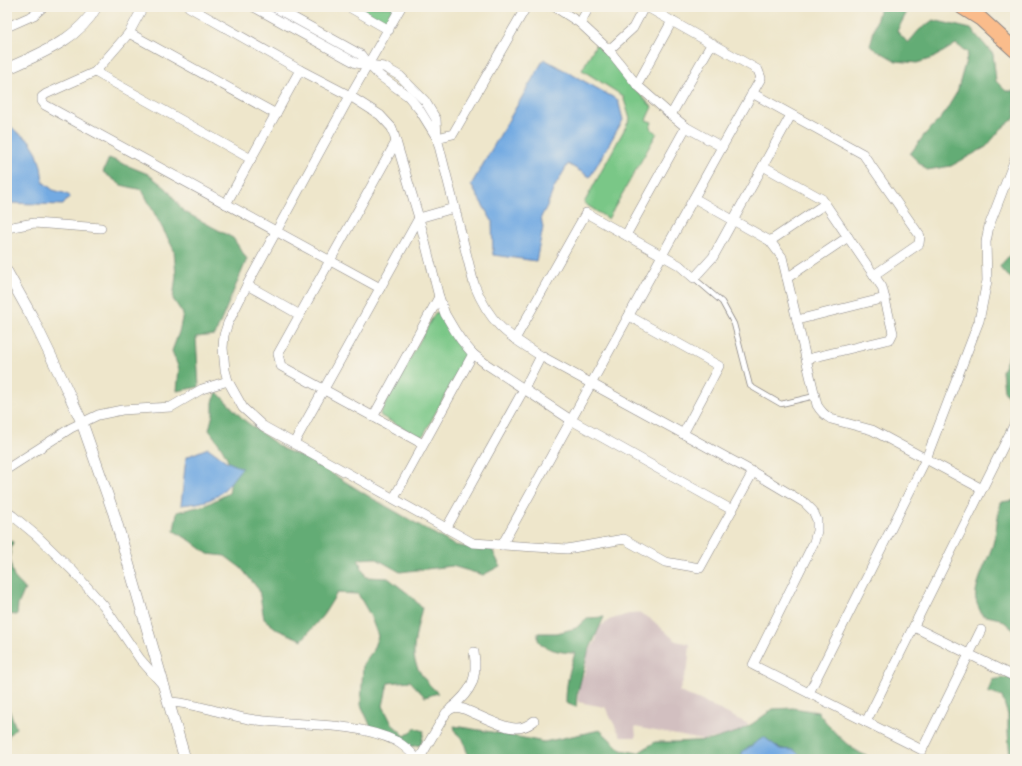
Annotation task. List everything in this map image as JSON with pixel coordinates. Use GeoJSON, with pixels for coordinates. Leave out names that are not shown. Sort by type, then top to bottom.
{"type":"FeatureCollection","features":[{"type":"Feature","properties":{"kind":"main road"},"geometry":{"type":"LineString","coordinates":[[962,7],[981,19],[1015,50]]}},
{"type":"Feature","properties":{"kind":"street"},"geometry":{"type":"LineString","coordinates":[[7,27],[34,16],[43,7]]}},
{"type":"Feature","properties":{"kind":"street"},"geometry":{"type":"LineString","coordinates":[[7,69],[50,49],[65,40],[80,27],[96,7]]}},
{"type":"Feature","properties":{"kind":"street"},"geometry":{"type":"LineString","coordinates":[[143,7],[129,33],[95,72],[46,94],[42,97],[42,102],[380,288]]}},
{"type":"Feature","properties":{"kind":"street"},"geometry":{"type":"LineString","coordinates":[[189,7],[300,70],[350,96],[380,116],[392,128],[419,218],[439,297],[445,314],[455,331],[473,354],[571,420],[732,510]]}},
{"type":"Feature","properties":{"kind":"street"},"geometry":{"type":"LineString","coordinates":[[254,7],[356,63],[384,67],[400,76],[425,101],[436,119],[437,138],[474,284],[481,302],[490,316],[503,330],[541,356],[753,472],[805,503],[813,511],[817,531],[814,542],[753,665],[922,750],[981,630]]}},
{"type":"Feature","properties":{"kind":"street"},"geometry":{"type":"LineString","coordinates":[[274,7],[361,55],[369,65]]}},
{"type":"Feature","properties":{"kind":"street"},"geometry":{"type":"LineString","coordinates":[[349,7],[389,30]]}},
{"type":"Feature","properties":{"kind":"street"},"geometry":{"type":"LineString","coordinates":[[401,7],[350,96],[228,322],[224,335],[223,348],[225,370],[228,381],[243,408],[263,426],[447,527],[473,543],[566,549],[624,539],[665,562],[700,568],[753,472]]}},
{"type":"Feature","properties":{"kind":"street"},"geometry":{"type":"LineString","coordinates":[[437,138],[453,134],[526,7]]}},
{"type":"Feature","properties":{"kind":"street"},"geometry":{"type":"LineString","coordinates":[[555,7],[580,23],[609,50],[637,85],[671,116],[686,127],[722,147]]}},
{"type":"Feature","properties":{"kind":"street"},"geometry":{"type":"LineString","coordinates":[[580,23],[589,7]]}},
{"type":"Feature","properties":{"kind":"street"},"geometry":{"type":"LineString","coordinates":[[609,50],[633,28],[644,7]]}},
{"type":"Feature","properties":{"kind":"street"},"geometry":{"type":"LineString","coordinates":[[502,545],[761,78],[758,70],[647,7]]}},
{"type":"Feature","properties":{"kind":"street"},"geometry":{"type":"LineString","coordinates":[[637,85],[672,21]]}},
{"type":"Feature","properties":{"kind":"street"},"geometry":{"type":"LineString","coordinates":[[129,33],[276,114]]}},
{"type":"Feature","properties":{"kind":"street"},"geometry":{"type":"LineString","coordinates":[[671,116],[712,43]]}},
{"type":"Feature","properties":{"kind":"street"},"geometry":{"type":"LineString","coordinates":[[226,204],[300,70]]}},
{"type":"Feature","properties":{"kind":"street"},"geometry":{"type":"LineString","coordinates":[[95,72],[251,159]]}},
{"type":"Feature","properties":{"kind":"street"},"geometry":{"type":"LineString","coordinates":[[752,93],[863,154],[920,236],[919,244],[874,275]]}},
{"type":"Feature","properties":{"kind":"street"},"geometry":{"type":"LineString","coordinates":[[515,339],[586,213],[679,265],[694,278],[712,258],[791,115]]}},
{"type":"Feature","properties":{"kind":"street"},"geometry":{"type":"LineString","coordinates":[[626,235],[686,127]]}},
{"type":"Feature","properties":{"kind":"street"},"geometry":{"type":"LineString","coordinates":[[396,142],[278,354],[281,366],[422,444]]}},
{"type":"Feature","properties":{"kind":"street"},"geometry":{"type":"LineString","coordinates":[[809,694],[926,460],[979,321],[987,281],[986,242],[989,226],[1015,159]]}},
{"type":"Feature","properties":{"kind":"street"},"geometry":{"type":"LineString","coordinates":[[762,166],[822,198],[882,287],[893,332],[890,339],[806,359]]}},
{"type":"Feature","properties":{"kind":"street"},"geometry":{"type":"LineString","coordinates":[[694,198],[770,241],[782,257],[815,396],[821,411],[831,419],[872,430],[982,489]]}},
{"type":"Feature","properties":{"kind":"street"},"geometry":{"type":"LineString","coordinates":[[770,241],[825,204]]}},
{"type":"Feature","properties":{"kind":"street"},"geometry":{"type":"LineString","coordinates":[[294,443],[419,218],[454,208]]}},
{"type":"Feature","properties":{"kind":"street"},"geometry":{"type":"LineString","coordinates":[[7,228],[34,223],[101,228]]}},
{"type":"Feature","properties":{"kind":"street"},"geometry":{"type":"LineString","coordinates":[[787,278],[848,237]]}},
{"type":"Feature","properties":{"kind":"street"},"geometry":{"type":"LineString","coordinates":[[7,272],[32,317],[82,423],[114,514],[185,759]]}},
{"type":"Feature","properties":{"kind":"street"},"geometry":{"type":"LineString","coordinates":[[247,285],[300,315]]}},
{"type":"Feature","properties":{"kind":"street"},"geometry":{"type":"LineString","coordinates":[[373,417],[439,297]]}},
{"type":"Feature","properties":{"kind":"street"},"geometry":{"type":"LineString","coordinates":[[797,320],[885,298]]}},
{"type":"Feature","properties":{"kind":"street"},"geometry":{"type":"LineString","coordinates":[[629,316],[719,366],[683,434]]}},
{"type":"Feature","properties":{"kind":"street"},"geometry":{"type":"LineString","coordinates":[[394,498],[422,444],[473,354]]}},
{"type":"Feature","properties":{"kind":"street"},"geometry":{"type":"LineString","coordinates":[[447,527],[541,356]]}},
{"type":"Feature","properties":{"kind":"street"},"geometry":{"type":"LineString","coordinates":[[7,469],[71,428],[98,415],[122,410],[171,407],[202,389],[228,381]]}},
{"type":"Feature","properties":{"kind":"street"},"geometry":{"type":"LineString","coordinates":[[866,722],[1015,423]]}},
{"type":"Feature","properties":{"kind":"street"},"geometry":{"type":"LineString","coordinates":[[7,512],[37,536],[78,577],[104,606],[140,659],[164,686]]}},
{"type":"Feature","properties":{"kind":"street"},"geometry":{"type":"LineString","coordinates":[[914,627],[1015,677]]}},
{"type":"Feature","properties":{"kind":"street"},"geometry":{"type":"LineString","coordinates":[[169,702],[185,703],[250,719],[350,728],[372,733],[397,742],[417,759],[421,756],[446,713],[460,701],[474,681],[476,671],[474,652]]}},
{"type":"Feature","properties":{"kind":"street"},"geometry":{"type":"LineString","coordinates":[[451,708],[458,707],[509,727],[518,728],[534,722]]}},
{"type":"Feature","properties":{"kind":"lane"},"geometry":{"type":"LineString","coordinates":[[694,278],[722,302],[734,324],[750,386],[781,404],[815,396]]}},
{"type":"Feature","properties":{"kind":"shaded area"},"geometry":{"type":"Polygon","coordinates":[[[639,613],[651,619],[676,641],[690,644],[688,666],[679,692],[698,699],[748,724],[738,733],[703,740],[635,727],[636,737],[621,737],[605,707],[578,702],[579,686],[586,670],[587,654],[596,641],[598,628],[609,620],[629,614],[639,613]]]}},
{"type":"Feature","properties":{"kind":"green space"},"geometry":{"type":"Polygon","coordinates":[[[357,7],[396,7],[388,22],[384,22],[357,7]]]}},
{"type":"Feature","properties":{"kind":"green space"},"geometry":{"type":"Polygon","coordinates":[[[880,7],[908,7],[908,10],[897,31],[908,43],[919,30],[933,20],[971,29],[993,54],[996,81],[1006,91],[1015,91],[1015,118],[1001,129],[986,147],[951,166],[927,170],[910,154],[925,134],[942,117],[957,92],[968,53],[956,44],[933,58],[917,63],[896,61],[870,46],[880,7]]]}},
{"type":"Feature","properties":{"kind":"green space"},"geometry":{"type":"Polygon","coordinates":[[[596,44],[652,107],[646,120],[652,122],[650,128],[657,133],[608,219],[584,203],[630,119],[623,96],[582,70],[596,44]]]}},
{"type":"Feature","properties":{"kind":"green space"},"geometry":{"type":"Polygon","coordinates":[[[109,158],[148,174],[167,189],[183,211],[233,238],[247,259],[215,335],[196,337],[199,387],[177,391],[179,369],[172,351],[179,332],[183,314],[173,299],[176,276],[174,250],[142,190],[121,185],[103,172],[109,158]]]}},
{"type":"Feature","properties":{"kind":"green space"},"geometry":{"type":"Polygon","coordinates":[[[1014,250],[1015,281],[1003,272],[1000,266],[1014,250]]]}},
{"type":"Feature","properties":{"kind":"green space"},"geometry":{"type":"Polygon","coordinates":[[[439,312],[447,327],[467,355],[423,436],[417,436],[381,416],[380,413],[435,313],[439,312]]]}},
{"type":"Feature","properties":{"kind":"green space"},"geometry":{"type":"Polygon","coordinates":[[[1015,328],[1015,407],[1004,391],[1002,371],[1011,351],[1012,334],[1015,328]]]}},
{"type":"Feature","properties":{"kind":"green space"},"geometry":{"type":"Polygon","coordinates":[[[217,392],[244,420],[283,449],[310,460],[370,497],[454,545],[492,549],[500,566],[483,575],[452,566],[400,572],[375,558],[358,559],[366,577],[388,578],[410,595],[422,608],[416,635],[414,656],[421,674],[438,693],[425,697],[410,681],[388,683],[383,706],[392,724],[405,736],[416,728],[424,731],[421,745],[408,747],[371,727],[361,705],[363,664],[372,652],[378,636],[370,615],[358,594],[337,593],[324,614],[302,640],[278,630],[264,619],[259,590],[241,568],[225,556],[208,554],[191,541],[174,531],[177,512],[206,505],[229,493],[231,470],[224,452],[209,430],[213,414],[213,402],[217,392]]]}},
{"type":"Feature","properties":{"kind":"green space"},"geometry":{"type":"Polygon","coordinates":[[[1015,500],[1015,630],[1000,619],[982,615],[976,602],[976,594],[979,580],[993,544],[1001,502],[1015,500]]]}},
{"type":"Feature","properties":{"kind":"green space"},"geometry":{"type":"Polygon","coordinates":[[[7,539],[13,542],[10,560],[14,577],[25,589],[18,605],[17,615],[7,614],[7,539]]]}},
{"type":"Feature","properties":{"kind":"green space"},"geometry":{"type":"Polygon","coordinates":[[[604,617],[588,653],[577,695],[576,707],[566,703],[568,678],[575,653],[560,652],[549,649],[538,640],[538,633],[557,633],[576,628],[587,618],[604,617]]]}},
{"type":"Feature","properties":{"kind":"green space"},"geometry":{"type":"Polygon","coordinates":[[[1008,677],[1015,680],[1015,759],[1010,759],[1008,715],[1002,697],[988,692],[992,680],[1008,677]]]}},
{"type":"Feature","properties":{"kind":"green space"},"geometry":{"type":"Polygon","coordinates":[[[7,707],[16,728],[9,735],[7,741],[7,707]]]}},
{"type":"Feature","properties":{"kind":"green space"},"geometry":{"type":"Polygon","coordinates":[[[793,708],[818,712],[840,738],[853,749],[869,757],[894,759],[804,759],[804,756],[771,745],[755,744],[746,759],[469,759],[463,739],[456,733],[454,726],[544,742],[600,730],[621,750],[638,753],[655,742],[711,740],[737,732],[752,724],[773,709],[793,708]]]}},
{"type":"Feature","properties":{"kind":"water"},"geometry":{"type":"Polygon","coordinates":[[[544,59],[618,100],[623,120],[590,177],[568,164],[554,188],[541,217],[543,228],[536,261],[493,255],[492,221],[471,185],[544,59]]]}},
{"type":"Feature","properties":{"kind":"water"},"geometry":{"type":"Polygon","coordinates":[[[7,123],[29,140],[36,151],[41,166],[43,182],[53,190],[70,196],[63,205],[9,203],[7,205],[7,123]]]}},
{"type":"Feature","properties":{"kind":"water"},"geometry":{"type":"Polygon","coordinates":[[[208,448],[226,461],[242,468],[224,490],[216,497],[196,503],[181,505],[186,457],[208,448]]]}},
{"type":"Feature","properties":{"kind":"water"},"geometry":{"type":"Polygon","coordinates":[[[764,737],[780,749],[794,750],[804,759],[742,759],[742,752],[764,737]]]}}]}
